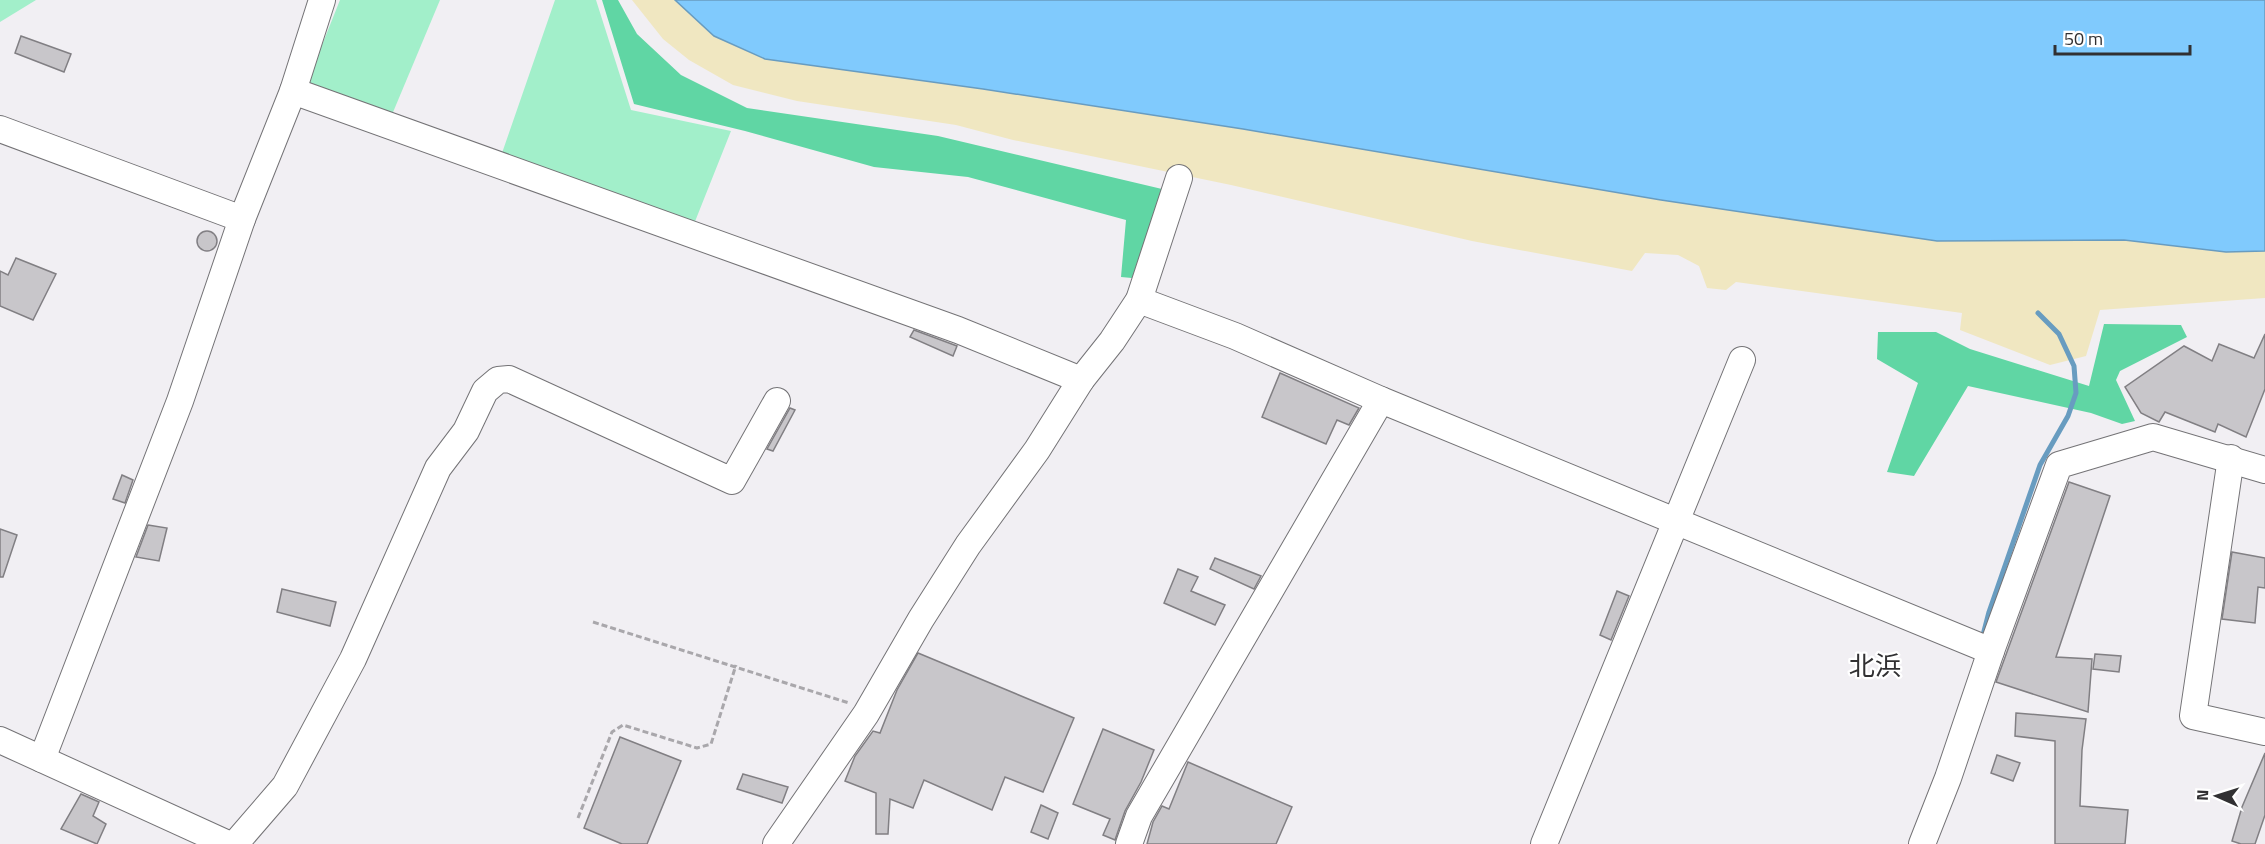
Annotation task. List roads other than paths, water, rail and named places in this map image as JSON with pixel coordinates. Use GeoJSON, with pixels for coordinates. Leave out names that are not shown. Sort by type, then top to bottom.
{"type":"FeatureCollection","features":[{"type":"Feature","properties":{"kind":"street"},"geometry":{"type":"LineString","coordinates":[[42,759],[180,401],[242,219],[293,91],[322,0]]}},
{"type":"Feature","properties":{"kind":"street"},"geometry":{"type":"LineString","coordinates":[[293,91],[958,330],[1082,380]]}},
{"type":"Feature","properties":{"kind":"street"},"geometry":{"type":"LineString","coordinates":[[0,129],[242,219]]}},
{"type":"Feature","properties":{"kind":"street"},"geometry":{"type":"LineString","coordinates":[[776,844],[866,714],[921,619],[968,545],[1037,450],[1082,380],[1139,300],[1179,178]]}},
{"type":"Feature","properties":{"kind":"street"},"geometry":{"type":"LineString","coordinates":[[1139,300],[1235,336],[1381,400],[1986,648]]}},
{"type":"Feature","properties":{"kind":"street"},"geometry":{"type":"LineString","coordinates":[[1544,844],[1742,360]]}},
{"type":"Feature","properties":{"kind":"street"},"geometry":{"type":"LineString","coordinates":[[235,844],[285,786],[353,659],[438,468],[466,431],[485,391],[498,380],[509,379],[732,481],[777,401]]}},
{"type":"Feature","properties":{"kind":"street"},"geometry":{"type":"LineString","coordinates":[[1129,844],[1139,816],[1381,400]]}},
{"type":"Feature","properties":{"kind":"street"},"geometry":{"type":"LineString","coordinates":[[1923,844],[1948,778],[1986,648],[2059,465],[2153,437],[2231,458],[2265,470]]}},
{"type":"Feature","properties":{"kind":"street"},"geometry":{"type":"LineString","coordinates":[[2231,458],[2193,716],[2265,732]]}},
{"type":"Feature","properties":{"kind":"street"},"geometry":{"type":"LineString","coordinates":[[0,740],[228,844]]}},
{"type":"Feature","properties":{"kind":"water"},"geometry":{"type":"Polygon","coordinates":[[[675,0],[2265,0],[2265,251],[2226,252],[2124,240],[1937,241],[1661,200],[1243,129],[983,89],[765,59],[714,36],[675,0]]]}},
{"type":"Feature","properties":{"kind":"waterway"},"geometry":{"type":"LineString","coordinates":[[1982,639],[1989,612],[2040,465],[2068,416],[2076,393],[2074,366],[2059,334],[2038,313]]}},
{"type":"Feature","properties":{"kind":"district","name":"北浜"},"geometry":{"type":"Point","coordinates":[1875,665]}}]}
